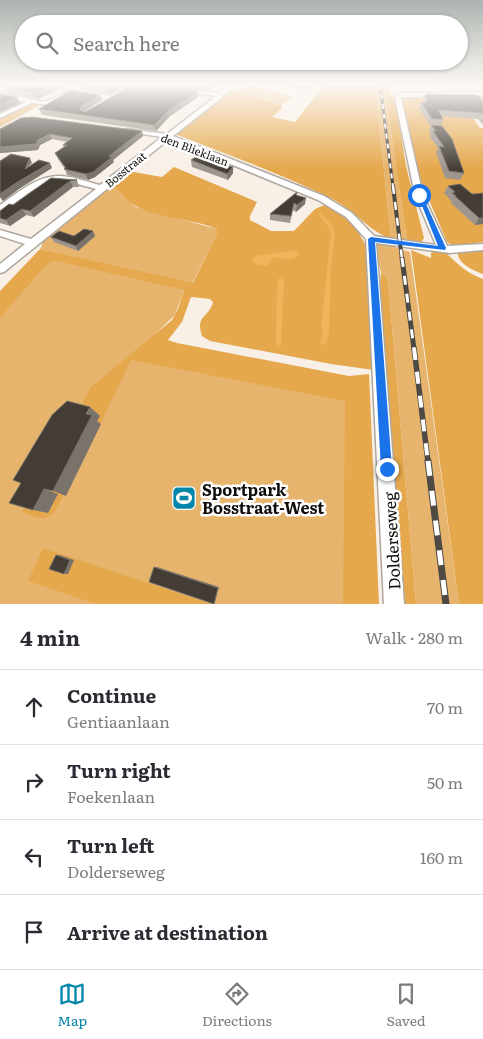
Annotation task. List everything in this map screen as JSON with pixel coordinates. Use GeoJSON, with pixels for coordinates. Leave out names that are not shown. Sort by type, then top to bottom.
{"type":"FeatureCollection","features":[{"type":"Feature","properties":{"kind":"street","name":"Bosstraat"},"geometry":{"type":"LineString","coordinates":[[0,269],[198,112]]}},
{"type":"Feature","properties":{"kind":"street"},"geometry":{"type":"LineString","coordinates":[[401,112],[419,195],[443,248]]}},
{"type":"Feature","properties":{"kind":"street","name":"den Blieklaan"},"geometry":{"type":"LineString","coordinates":[[117,129],[167,136],[321,198],[342,209],[357,220],[371,239]]}},
{"type":"Feature","properties":{"kind":"street","name":"Bosstraat"},"geometry":{"type":"LineString","coordinates":[[0,209],[38,184],[51,179],[66,179],[101,188]]}},
{"type":"Feature","properties":{"kind":"street"},"geometry":{"type":"LineString","coordinates":[[0,233],[32,243]]}},
{"type":"Feature","properties":{"kind":"street"},"geometry":{"type":"LineString","coordinates":[[371,239],[456,250],[483,247]]}},
{"type":"Feature","properties":{"kind":"street","name":"Dolderseweg"},"geometry":{"type":"LineString","coordinates":[[371,239],[394,604]]}},
{"type":"Feature","properties":{"kind":"shaded area"},"geometry":{"type":"Polygon","coordinates":[[[10,112],[27,112],[0,127],[0,117],[10,112]]]}},
{"type":"Feature","properties":{"kind":"shaded area"},"geometry":{"type":"Polygon","coordinates":[[[203,112],[277,112],[272,117],[295,122],[303,112],[378,112],[391,239],[376,231],[334,200],[255,165],[175,134],[203,112]]]}},
{"type":"Feature","properties":{"kind":"shaded area"},"geometry":{"type":"Polygon","coordinates":[[[378,112],[388,112],[407,241],[391,239],[378,112]]]}},
{"type":"Feature","properties":{"kind":"shaded area"},"geometry":{"type":"Polygon","coordinates":[[[388,112],[398,112],[406,166],[424,238],[420,244],[407,241],[388,112]]]}},
{"type":"Feature","properties":{"kind":"shaded area"},"geometry":{"type":"Polygon","coordinates":[[[403,112],[474,112],[461,117],[474,119],[480,128],[483,128],[483,242],[453,246],[447,242],[415,167],[403,112]]]}},
{"type":"Feature","properties":{"kind":"shaded area"},"geometry":{"type":"Polygon","coordinates":[[[174,167],[257,202],[250,220],[271,231],[294,231],[315,209],[327,204],[349,220],[359,233],[367,249],[370,258],[374,370],[331,364],[210,341],[202,336],[200,324],[213,302],[210,299],[191,297],[182,322],[168,340],[349,376],[369,374],[379,604],[343,604],[345,401],[131,360],[90,445],[54,513],[42,518],[22,512],[91,387],[172,320],[184,290],[57,261],[45,266],[0,318],[0,291],[40,249],[193,283],[217,233],[217,229],[144,210],[121,194],[114,182],[128,171],[162,177],[174,167]]]}},
{"type":"Feature","properties":{"kind":"shaded area"},"geometry":{"type":"Polygon","coordinates":[[[114,182],[122,196],[136,207],[217,229],[217,233],[192,284],[40,249],[42,246],[41,241],[114,182]]]}},
{"type":"Feature","properties":{"kind":"shaded area"},"geometry":{"type":"Polygon","coordinates":[[[318,213],[321,213],[332,225],[335,234],[331,268],[329,334],[326,344],[323,345],[320,342],[323,333],[321,328],[331,231],[318,213]]]}},
{"type":"Feature","properties":{"kind":"shaded area"},"geometry":{"type":"Polygon","coordinates":[[[382,243],[410,252],[459,604],[416,604],[388,280],[381,272],[374,244],[382,243]]]}},
{"type":"Feature","properties":{"kind":"shaded area"},"geometry":{"type":"Polygon","coordinates":[[[483,249],[483,274],[467,266],[458,257],[458,253],[483,249]]]}},
{"type":"Feature","properties":{"kind":"shaded area"},"geometry":{"type":"Polygon","coordinates":[[[411,250],[431,258],[431,253],[434,250],[444,251],[467,271],[483,279],[483,604],[459,604],[411,250]]]}},
{"type":"Feature","properties":{"kind":"shaded area"},"geometry":{"type":"Polygon","coordinates":[[[298,251],[299,255],[295,258],[273,258],[266,266],[257,265],[252,260],[254,256],[298,251]]]}},
{"type":"Feature","properties":{"kind":"shaded area","name":"Sportpark Bosstraat-West"},"geometry":{"type":"Polygon","coordinates":[[[47,253],[184,290],[175,315],[154,335],[150,346],[365,392],[371,604],[0,604],[0,296],[47,253]]]}},
{"type":"Feature","properties":{"kind":"shaded area"},"geometry":{"type":"Polygon","coordinates":[[[381,272],[388,280],[416,604],[400,604],[379,308],[381,272]]]}},
{"type":"Feature","properties":{"kind":"shaded area"},"geometry":{"type":"Polygon","coordinates":[[[278,279],[284,280],[281,346],[278,348],[276,346],[277,288],[278,279]]]}},
{"type":"Feature","properties":{"kind":"shaded area"},"geometry":{"type":"Polygon","coordinates":[[[43,548],[211,604],[96,604],[28,581],[43,548]]]}},
{"type":"Feature","properties":{"kind":"building"},"geometry":{"type":"Polygon","coordinates":[[[62,112],[167,112],[154,125],[62,112]]]}},
{"type":"Feature","properties":{"kind":"building"},"geometry":{"type":"Polygon","coordinates":[[[428,112],[439,112],[443,119],[432,119],[428,112]]]}},
{"type":"Feature","properties":{"kind":"building"},"geometry":{"type":"Polygon","coordinates":[[[32,117],[142,131],[109,156],[112,157],[93,172],[86,174],[64,169],[66,168],[55,153],[67,145],[63,145],[72,138],[50,134],[38,140],[36,144],[0,147],[0,129],[21,118],[32,117]]]}},
{"type":"Feature","properties":{"kind":"building"},"geometry":{"type":"Polygon","coordinates":[[[431,125],[442,126],[452,139],[464,173],[449,171],[439,146],[444,147],[431,125]]]}},
{"type":"Feature","properties":{"kind":"building"},"geometry":{"type":"Polygon","coordinates":[[[11,154],[30,158],[25,169],[39,160],[50,163],[0,194],[0,161],[11,154]]]}},
{"type":"Feature","properties":{"kind":"building"},"geometry":{"type":"Polygon","coordinates":[[[200,154],[218,161],[215,163],[233,167],[227,174],[191,160],[200,154]]]}},
{"type":"Feature","properties":{"kind":"building"},"geometry":{"type":"Polygon","coordinates":[[[51,178],[77,180],[70,181],[30,211],[22,209],[6,220],[0,218],[0,211],[9,204],[13,205],[51,178]]]}},
{"type":"Feature","properties":{"kind":"building"},"geometry":{"type":"Polygon","coordinates":[[[460,184],[472,194],[483,193],[483,218],[479,218],[452,193],[455,192],[448,186],[460,184]]]}},
{"type":"Feature","properties":{"kind":"building"},"geometry":{"type":"Polygon","coordinates":[[[297,192],[296,195],[306,198],[297,205],[294,203],[291,216],[270,214],[297,192]]]}},
{"type":"Feature","properties":{"kind":"building"},"geometry":{"type":"Polygon","coordinates":[[[84,229],[93,231],[76,246],[51,237],[59,231],[74,236],[84,229]]]}},
{"type":"Feature","properties":{"kind":"building"},"geometry":{"type":"Polygon","coordinates":[[[67,401],[90,407],[86,414],[92,415],[53,491],[44,489],[33,510],[9,503],[21,483],[13,480],[52,415],[67,401]]]}},
{"type":"Feature","properties":{"kind":"building"},"geometry":{"type":"Polygon","coordinates":[[[56,555],[70,560],[64,574],[49,569],[56,555]]]}},
{"type":"Feature","properties":{"kind":"building"},"geometry":{"type":"Polygon","coordinates":[[[154,567],[218,588],[214,604],[149,582],[154,567]]]}},
{"type":"Feature","properties":{"kind":"railway"},"geometry":{"type":"LineString","coordinates":[[384,112],[393,187]]}},
{"type":"Feature","properties":{"kind":"railway"},"geometry":{"type":"LineString","coordinates":[[393,186],[402,259]]}},
{"type":"Feature","properties":{"kind":"railway"},"geometry":{"type":"LineString","coordinates":[[402,258],[414,349]]}},
{"type":"Feature","properties":{"kind":"railway"},"geometry":{"type":"LineString","coordinates":[[414,348],[428,462]]}},
{"type":"Feature","properties":{"kind":"railway"},"geometry":{"type":"LineString","coordinates":[[428,461],[446,604]]}},
{"type":"Feature","properties":{"kind":"place","name":"Sportpark Bosstraat-West"},"geometry":{"type":"Point","coordinates":[184,498]}},
{"type":"Feature","properties":{"kind":"route"},"geometry":{"type":"LineString","coordinates":[[387,469],[371,239],[443,248],[419,195]]}}]}
